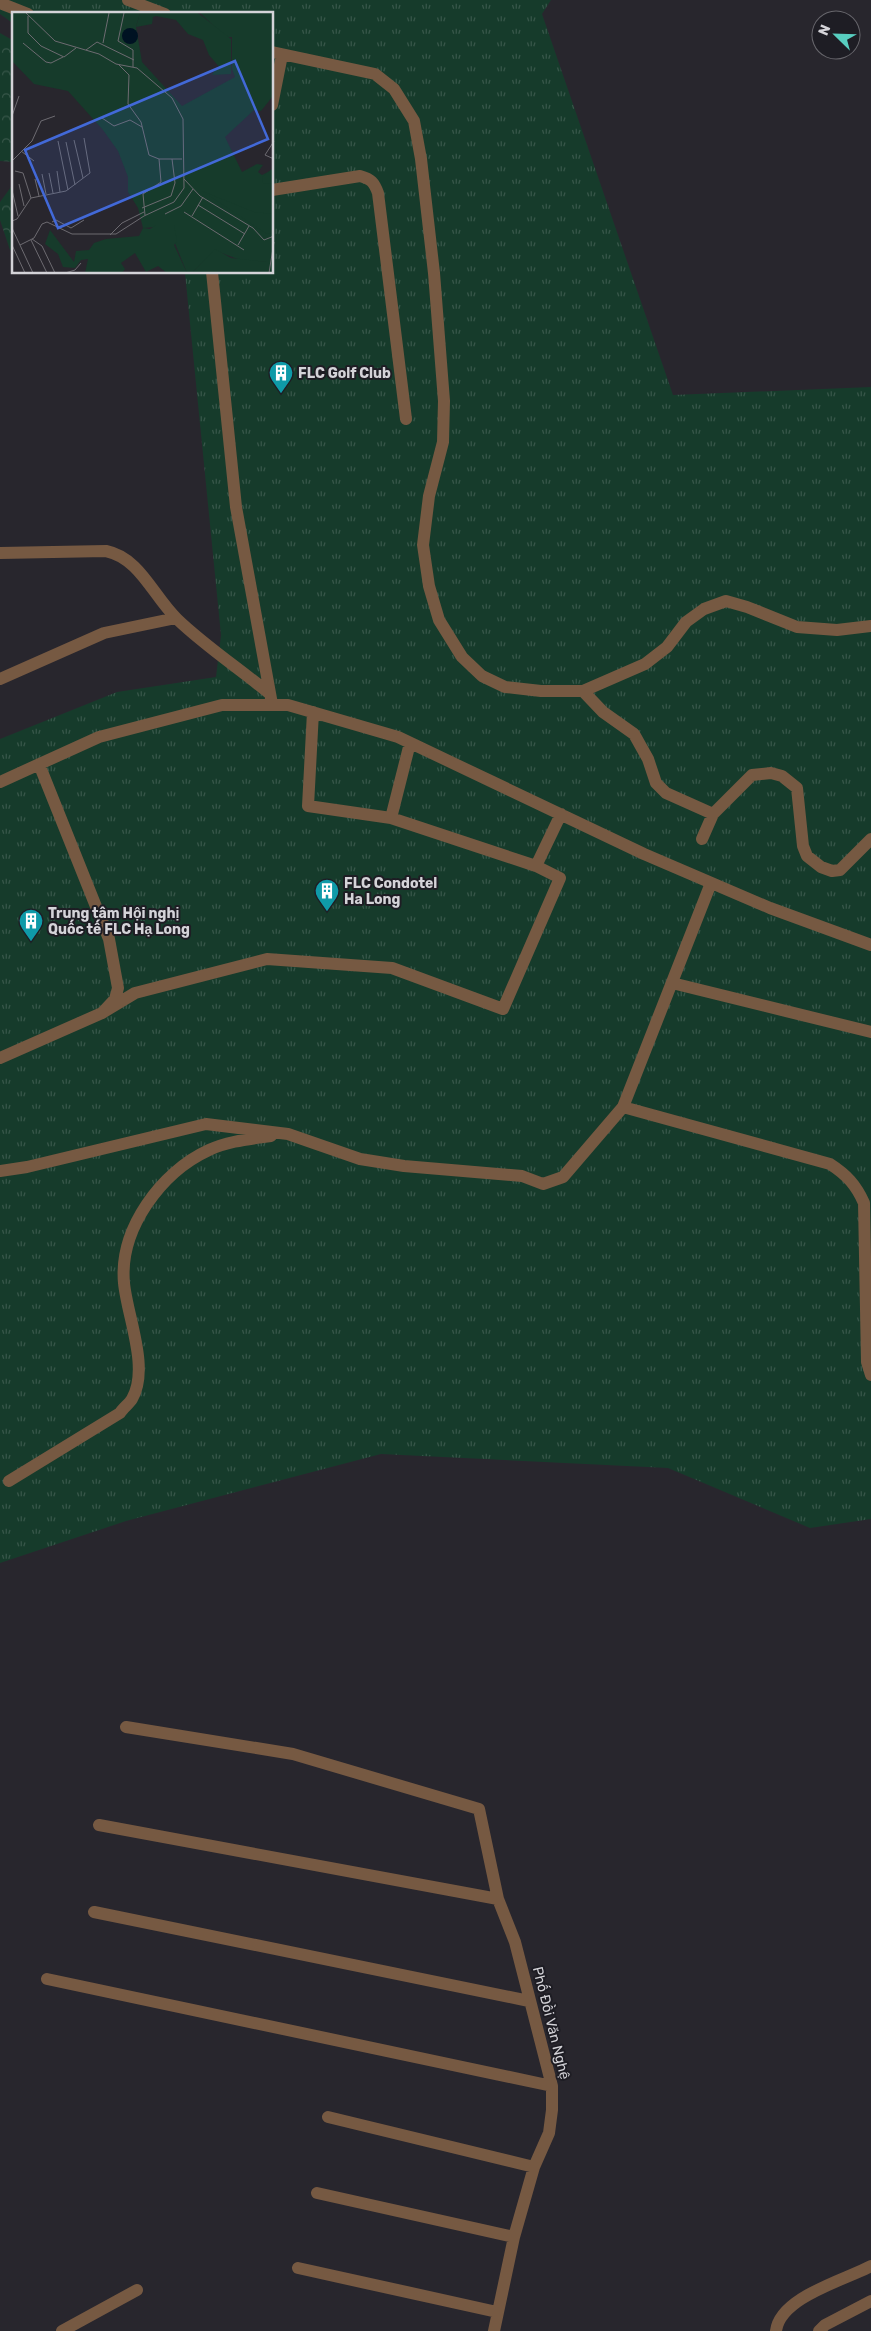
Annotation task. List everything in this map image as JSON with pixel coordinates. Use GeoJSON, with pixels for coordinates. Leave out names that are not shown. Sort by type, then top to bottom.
{"type":"FeatureCollection","features":[{"type":"Feature","properties":{"kind":"street"},"geometry":{"type":"LineString","coordinates":[[128,0],[160,12]]}},
{"type":"Feature","properties":{"kind":"street"},"geometry":{"type":"LineString","coordinates":[[0,3],[14,4],[25,12]]}},
{"type":"Feature","properties":{"kind":"street"},"geometry":{"type":"LineString","coordinates":[[274,85],[277,54],[375,74],[394,89],[414,121],[421,159],[432,254],[444,401],[443,442],[429,496],[423,545],[430,586],[439,620],[462,657],[482,676],[505,687],[541,691],[583,692],[645,664],[667,647],[686,622],[704,608],[726,601],[747,606],[797,627],[836,630],[871,626]]}},
{"type":"Feature","properties":{"kind":"street"},"geometry":{"type":"LineString","coordinates":[[274,190],[360,176],[368,178],[374,183],[378,193],[406,419]]}},
{"type":"Feature","properties":{"kind":"street"},"geometry":{"type":"LineString","coordinates":[[212,274],[236,506],[271,699]]}},
{"type":"Feature","properties":{"kind":"street"},"geometry":{"type":"LineString","coordinates":[[0,553],[106,551],[116,553],[133,564],[176,618],[271,699],[398,737],[711,883],[770,908],[871,945]]}},
{"type":"Feature","properties":{"kind":"street"},"geometry":{"type":"LineString","coordinates":[[0,679],[104,633],[176,618]]}},
{"type":"Feature","properties":{"kind":"street"},"geometry":{"type":"LineString","coordinates":[[583,692],[603,712],[634,734],[648,759],[656,783],[666,793],[713,814]]}},
{"type":"Feature","properties":{"kind":"street"},"geometry":{"type":"LineString","coordinates":[[0,782],[99,737],[222,705],[271,699]]}},
{"type":"Feature","properties":{"kind":"street"},"geometry":{"type":"LineString","coordinates":[[0,1058],[102,1013],[135,993],[267,959],[392,968],[503,1009],[560,878],[536,866],[392,818],[308,806],[313,712]]}},
{"type":"Feature","properties":{"kind":"street"},"geometry":{"type":"LineString","coordinates":[[392,818],[410,743]]}},
{"type":"Feature","properties":{"kind":"street"},"geometry":{"type":"LineString","coordinates":[[39,764],[109,939],[118,988],[115,999],[102,1013]]}},
{"type":"Feature","properties":{"kind":"street"},"geometry":{"type":"LineString","coordinates":[[702,838],[713,814],[752,775],[772,773],[782,776],[797,788],[803,846],[806,856],[821,867],[832,871],[840,870],[871,839]]}},
{"type":"Feature","properties":{"kind":"street"},"geometry":{"type":"LineString","coordinates":[[536,866],[561,814]]}},
{"type":"Feature","properties":{"kind":"street"},"geometry":{"type":"LineString","coordinates":[[0,1171],[27,1167],[206,1124],[288,1134],[360,1159],[404,1166],[522,1176],[543,1184],[563,1177],[623,1107],[711,883]]}},
{"type":"Feature","properties":{"kind":"street"},"geometry":{"type":"LineString","coordinates":[[672,983],[871,1032]]}},
{"type":"Feature","properties":{"kind":"street"},"geometry":{"type":"LineString","coordinates":[[623,1107],[830,1164],[845,1174],[856,1187],[864,1203],[867,1362],[871,1375]]}},
{"type":"Feature","properties":{"kind":"street"},"geometry":{"type":"LineString","coordinates":[[10,1481],[120,1413],[132,1398],[138,1380],[139,1363],[124,1282],[127,1252],[138,1219],[158,1189],[183,1164],[210,1150],[236,1142],[288,1134]]}},
{"type":"Feature","properties":{"kind":"street","name":"Phố Đồi Văn Nghệ"},"geometry":{"type":"LineString","coordinates":[[126,1727],[293,1754],[479,1810],[498,1899],[515,1942],[552,2086],[552,2110],[549,2133],[534,2167],[514,2237],[494,2331]]}},
{"type":"Feature","properties":{"kind":"street"},"geometry":{"type":"LineString","coordinates":[[99,1825],[498,1899]]}},
{"type":"Feature","properties":{"kind":"street"},"geometry":{"type":"LineString","coordinates":[[94,1912],[529,2001]]}},
{"type":"Feature","properties":{"kind":"street"},"geometry":{"type":"LineString","coordinates":[[47,1979],[552,2086]]}},
{"type":"Feature","properties":{"kind":"street"},"geometry":{"type":"LineString","coordinates":[[328,2117],[534,2167]]}},
{"type":"Feature","properties":{"kind":"street"},"geometry":{"type":"LineString","coordinates":[[317,2193],[514,2237]]}},
{"type":"Feature","properties":{"kind":"street"},"geometry":{"type":"LineString","coordinates":[[776,2331],[780,2321],[796,2301],[871,2266]]}},
{"type":"Feature","properties":{"kind":"street"},"geometry":{"type":"LineString","coordinates":[[298,2268],[497,2312]]}},
{"type":"Feature","properties":{"kind":"street"},"geometry":{"type":"LineString","coordinates":[[62,2331],[136,2290]]}},
{"type":"Feature","properties":{"kind":"street"},"geometry":{"type":"LineString","coordinates":[[825,2329],[871,2301]]}},
{"type":"Feature","properties":{"kind":"green space"},"geometry":{"type":"Polygon","coordinates":[[[0,0],[551,0],[542,14],[673,395],[871,387],[871,1519],[810,1528],[668,1468],[381,1454],[126,1521],[0,1563],[0,739],[117,692],[216,677],[221,635],[185,274],[274,274],[274,12],[12,12],[12,23],[0,14],[0,0]]]}},
{"type":"Feature","properties":{"kind":"green space"},"geometry":{"type":"Polygon","coordinates":[[[0,33],[12,40],[12,162],[0,161],[0,33]]]}},
{"type":"Feature","properties":{"kind":"green space"},"geometry":{"type":"Polygon","coordinates":[[[12,186],[12,251],[10,250],[0,220],[0,202],[12,186]]]}},
{"type":"Feature","properties":{"kind":"place","name":"FLC Golf Club"},"geometry":{"type":"Point","coordinates":[281,394]}},
{"type":"Feature","properties":{"kind":"place","name":"FLC Condotel Ha Long"},"geometry":{"type":"Point","coordinates":[327,912]}},
{"type":"Feature","properties":{"kind":"place","name":"Trung tâm Hội nghị Quốc tế FLC Hạ Long"},"geometry":{"type":"Point","coordinates":[31,942]}}]}
